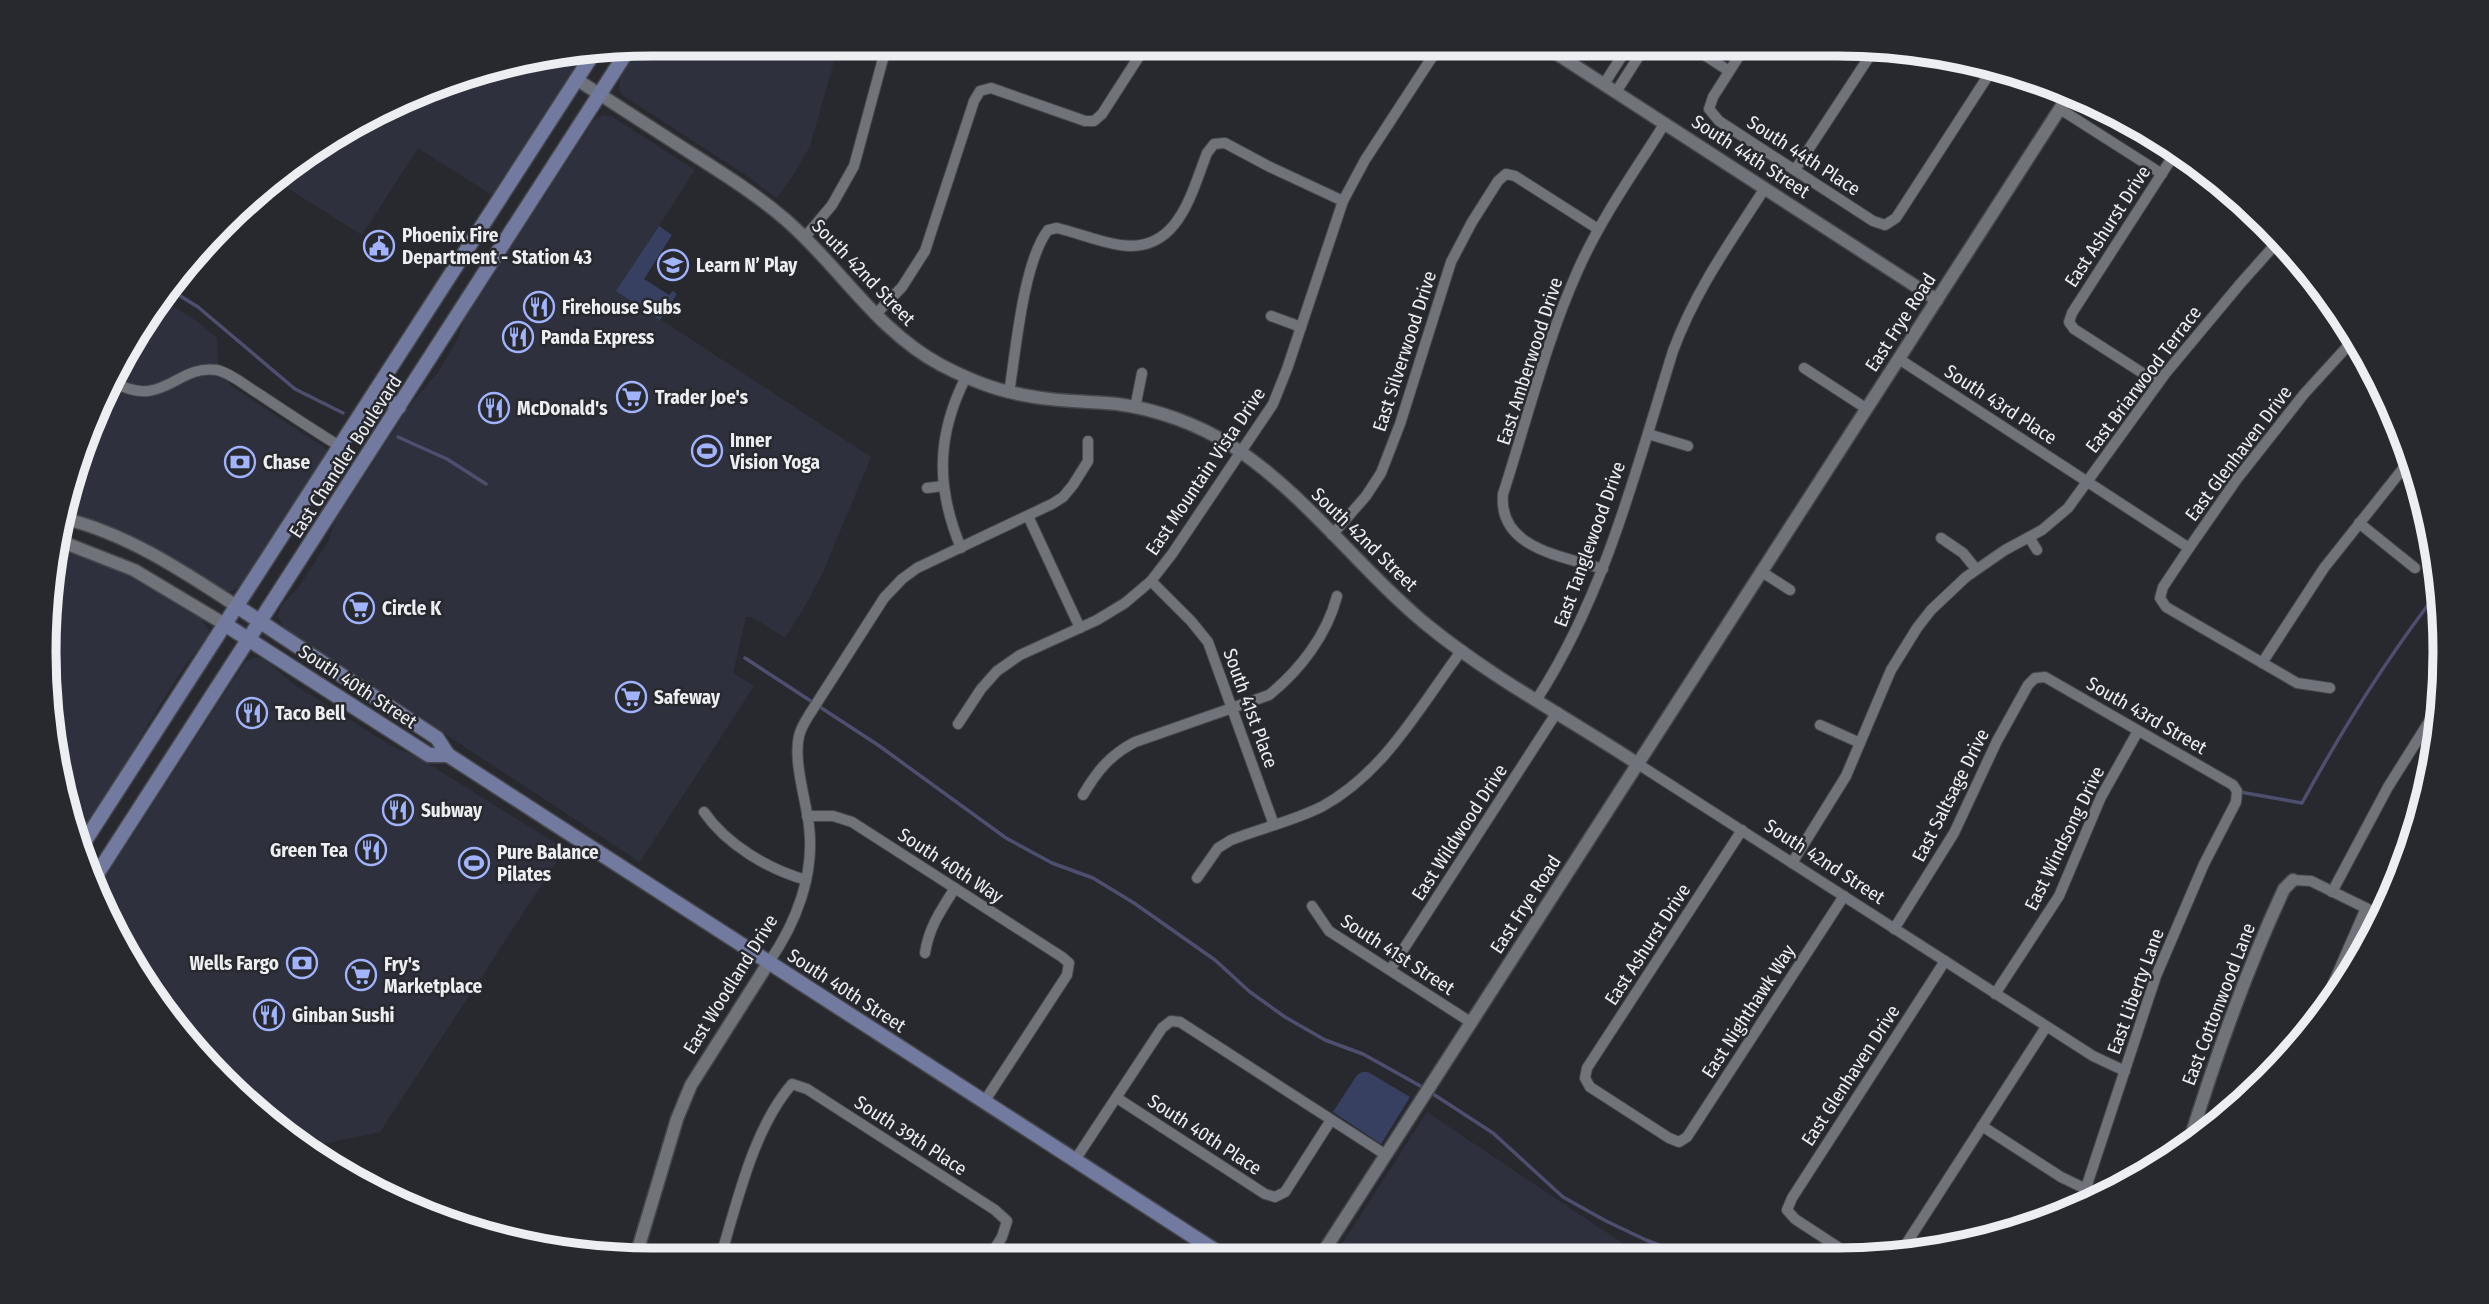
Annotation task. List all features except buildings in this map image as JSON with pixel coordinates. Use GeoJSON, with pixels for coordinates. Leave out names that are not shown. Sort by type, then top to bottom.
{"type":"FeatureCollection","features":[{"type":"Feature","properties":{"kind":"main road","name":"East Chandler Boulevard"},"geometry":{"type":"LineString","coordinates":[[98,872],[624,57]]}},
{"type":"Feature","properties":{"kind":"main road","name":"East Chandler Boulevard"},"geometry":{"type":"LineString","coordinates":[[86,839],[589,59]]}},
{"type":"Feature","properties":{"kind":"main road"},"geometry":{"type":"LineString","coordinates":[[430,307],[452,324]]}},
{"type":"Feature","properties":{"kind":"main road"},"geometry":{"type":"LineString","coordinates":[[376,392],[399,407]]}},
{"type":"Feature","properties":{"kind":"main road","name":"South 40th Street"},"geometry":{"type":"LineString","coordinates":[[238,607],[437,738],[448,755],[1210,1248]]}},
{"type":"Feature","properties":{"kind":"main road","name":"South 40th Street"},"geometry":{"type":"LineString","coordinates":[[226,625],[429,755],[448,755]]}},
{"type":"Feature","properties":{"kind":"street"},"geometry":{"type":"LineString","coordinates":[[805,237],[832,205],[854,166],[884,56]]}},
{"type":"Feature","properties":{"kind":"street"},"geometry":{"type":"LineString","coordinates":[[875,315],[902,288],[925,251],[974,101],[980,91],[990,88],[1085,121],[1094,121],[1102,114],[1139,56]]}},
{"type":"Feature","properties":{"kind":"street","name":"East Mountain Vista Drive"},"geometry":{"type":"LineString","coordinates":[[958,724],[981,689],[997,671],[1020,655],[1119,607],[1151,581],[1172,554],[1273,404],[1343,201],[1365,160],[1433,56]]}},
{"type":"Feature","properties":{"kind":"street","name":"South 44th Street"},"geometry":{"type":"LineString","coordinates":[[1560,56],[1937,300]]}},
{"type":"Feature","properties":{"kind":"street"},"geometry":{"type":"LineString","coordinates":[[1604,84],[1622,56]]}},
{"type":"Feature","properties":{"kind":"street"},"geometry":{"type":"LineString","coordinates":[[1706,56],[1730,71],[1739,56]]}},
{"type":"Feature","properties":{"kind":"street"},"geometry":{"type":"LineString","coordinates":[[1616,92],[1638,57]]}},
{"type":"Feature","properties":{"kind":"street"},"geometry":{"type":"LineString","coordinates":[[1795,170],[1869,57]]}},
{"type":"Feature","properties":{"kind":"street","name":"South 44th Place"},"geometry":{"type":"LineString","coordinates":[[1730,71],[1713,97],[1709,110],[1719,121],[1873,221],[1885,225],[1896,218],[1988,75]]}},
{"type":"Feature","properties":{"kind":"street","name":"South 42nd Street"},"geometry":{"type":"LineString","coordinates":[[576,79],[773,209],[805,237],[875,315],[921,353],[966,377],[1009,393],[1135,408],[1172,417],[1198,428],[1242,453],[1267,471],[1408,608],[1462,650],[2046,1027],[2092,1056],[2124,1071]]}},
{"type":"Feature","properties":{"kind":"street","name":"East Frye Road"},"geometry":{"type":"LineString","coordinates":[[1326,1248],[2065,101]]}},
{"type":"Feature","properties":{"kind":"street"},"geometry":{"type":"LineString","coordinates":[[2060,109],[2161,174]]}},
{"type":"Feature","properties":{"kind":"street","name":"East Amberwood Drive"},"geometry":{"type":"LineString","coordinates":[[1603,569],[1534,547],[1522,540],[1506,520],[1502,507],[1503,494],[1561,314],[1578,270],[1598,229],[1665,123]]}},
{"type":"Feature","properties":{"kind":"street"},"geometry":{"type":"LineString","coordinates":[[1009,393],[1030,275],[1041,239],[1048,230],[1057,228],[1120,245],[1137,246],[1154,241],[1178,221],[1207,153],[1214,144],[1225,143],[1343,201]]}},
{"type":"Feature","properties":{"kind":"street","name":"East Ashurst Drive"},"geometry":{"type":"LineString","coordinates":[[2158,383],[2074,329],[2069,322],[2072,313],[2171,158]]}},
{"type":"Feature","properties":{"kind":"street","name":"East Silverwood Drive"},"geometry":{"type":"LineString","coordinates":[[1332,536],[1366,496],[1381,473],[1400,424],[1451,262],[1498,181],[1506,174],[1515,176],[1598,229]]}},
{"type":"Feature","properties":{"kind":"street","name":"East Tanglewood Drive"},"geometry":{"type":"LineString","coordinates":[[1537,699],[1571,643],[1603,569],[1673,351],[1696,297],[1765,188]]}},
{"type":"Feature","properties":{"kind":"street","name":"East Briarwood Terrace"},"geometry":{"type":"LineString","coordinates":[[1792,863],[1835,797],[1902,650],[1931,610],[1976,569],[2029,537],[2068,508],[2158,383],[2273,247]]}},
{"type":"Feature","properties":{"kind":"street"},"geometry":{"type":"LineString","coordinates":[[1271,316],[1301,327]]}},
{"type":"Feature","properties":{"kind":"street","name":"East Glenhaven Drive"},"geometry":{"type":"LineString","coordinates":[[2262,663],[2166,607],[2160,598],[2163,587],[2189,548],[2269,436],[2348,345]]}},
{"type":"Feature","properties":{"kind":"street","name":"South 43rd Place"},"geometry":{"type":"LineString","coordinates":[[1899,359],[2189,548]]}},
{"type":"Feature","properties":{"kind":"street"},"geometry":{"type":"LineString","coordinates":[[1804,368],[1867,409]]}},
{"type":"Feature","properties":{"kind":"street"},"geometry":{"type":"LineString","coordinates":[[119,384],[142,393],[159,390],[203,371],[217,370],[341,446]]}},
{"type":"Feature","properties":{"kind":"street"},"geometry":{"type":"LineString","coordinates":[[1135,408],[1142,373]]}},
{"type":"Feature","properties":{"kind":"street"},"geometry":{"type":"LineString","coordinates":[[961,548],[948,512],[943,486],[943,453],[947,428],[966,377]]}},
{"type":"Feature","properties":{"kind":"street"},"geometry":{"type":"LineString","coordinates":[[1648,433],[1688,446]]}},
{"type":"Feature","properties":{"kind":"street","name":"East Woodland Drive"},"geometry":{"type":"LineString","coordinates":[[638,1248],[669,1144],[691,1085],[789,930],[806,880],[810,829],[798,738],[811,712],[892,589],[917,568],[1063,497],[1088,461],[1088,441]]}},
{"type":"Feature","properties":{"kind":"street"},"geometry":{"type":"LineString","coordinates":[[2330,688],[2297,683],[2262,663],[2324,568],[2403,468]]}},
{"type":"Feature","properties":{"kind":"street"},"geometry":{"type":"LineString","coordinates":[[927,488],[943,486]]}},
{"type":"Feature","properties":{"kind":"street"},"geometry":{"type":"LineString","coordinates":[[1028,516],[1080,628]]}},
{"type":"Feature","properties":{"kind":"street"},"geometry":{"type":"LineString","coordinates":[[71,521],[139,547],[238,607]]}},
{"type":"Feature","properties":{"kind":"street"},"geometry":{"type":"LineString","coordinates":[[2359,523],[2415,568]]}},
{"type":"Feature","properties":{"kind":"street"},"geometry":{"type":"LineString","coordinates":[[2029,537],[2037,550]]}},
{"type":"Feature","properties":{"kind":"street"},"geometry":{"type":"LineString","coordinates":[[1941,538],[1963,554],[1976,569]]}},
{"type":"Feature","properties":{"kind":"street"},"geometry":{"type":"LineString","coordinates":[[66,543],[127,567],[226,625]]}},
{"type":"Feature","properties":{"kind":"street"},"geometry":{"type":"LineString","coordinates":[[1762,572],[1790,590]]}},
{"type":"Feature","properties":{"kind":"street","name":"South 41st Place"},"geometry":{"type":"LineString","coordinates":[[1151,581],[1208,642],[1274,825]]}},
{"type":"Feature","properties":{"kind":"street"},"geometry":{"type":"LineString","coordinates":[[1083,795],[1104,763],[1117,751],[1269,695],[1285,682],[1320,637],[1331,618],[1337,596]]}},
{"type":"Feature","properties":{"kind":"street"},"geometry":{"type":"LineString","coordinates":[[1197,878],[1218,848],[1231,840],[1320,807],[1341,795],[1376,766],[1462,650]]}},
{"type":"Feature","properties":{"kind":"street","name":"South 43rd Street"},"geometry":{"type":"LineString","coordinates":[[2035,678],[2045,677],[2233,785],[2238,791]]}},
{"type":"Feature","properties":{"kind":"street","name":"East Saltsage Drive"},"geometry":{"type":"LineString","coordinates":[[1894,929],[1954,833],[1997,741],[2028,685],[2035,678]]}},
{"type":"Feature","properties":{"kind":"street","name":"East Wildwood Drive"},"geometry":{"type":"LineString","coordinates":[[1390,970],[1557,712]]}},
{"type":"Feature","properties":{"kind":"street"},"geometry":{"type":"LineString","coordinates":[[2332,892],[2388,787],[2429,722]]}},
{"type":"Feature","properties":{"kind":"street"},"geometry":{"type":"LineString","coordinates":[[1820,725],[1860,743]]}},
{"type":"Feature","properties":{"kind":"street","name":"East Windsong Drive"},"geometry":{"type":"LineString","coordinates":[[1995,994],[2059,896],[2101,797],[2138,731]]}},
{"type":"Feature","properties":{"kind":"street","name":"East Liberty Lane"},"geometry":{"type":"LineString","coordinates":[[2084,1195],[2140,1021],[2168,946],[2204,864],[2236,802],[2238,791]]}},
{"type":"Feature","properties":{"kind":"street"},"geometry":{"type":"LineString","coordinates":[[704,812],[726,837],[774,868],[806,880]]}},
{"type":"Feature","properties":{"kind":"street","name":"South 40th Way"},"geometry":{"type":"LineString","coordinates":[[807,816],[833,816],[852,822],[1069,963],[1067,975],[984,1102]]}},
{"type":"Feature","properties":{"kind":"street","name":"East Ashurst Drive"},"geometry":{"type":"LineString","coordinates":[[1679,1142],[1669,1139],[1590,1087],[1585,1078],[1587,1068],[1742,830]]}},
{"type":"Feature","properties":{"kind":"street"},"geometry":{"type":"LineString","coordinates":[[2293,880],[2311,881],[2374,912]]}},
{"type":"Feature","properties":{"kind":"street","name":"East Cottonwood Lane"},"geometry":{"type":"LineString","coordinates":[[2193,1130],[2239,992],[2284,889],[2293,880]]}},
{"type":"Feature","properties":{"kind":"street"},"geometry":{"type":"LineString","coordinates":[[925,953],[927,936],[955,888]]}},
{"type":"Feature","properties":{"kind":"street","name":"East Nighthawk Way"},"geometry":{"type":"LineString","coordinates":[[1679,1142],[1688,1137],[1844,896]]}},
{"type":"Feature","properties":{"kind":"street","name":"South 41st Street"},"geometry":{"type":"LineString","coordinates":[[1312,906],[1329,931],[1472,1023]]}},
{"type":"Feature","properties":{"kind":"street"},"geometry":{"type":"LineString","coordinates":[[2333,983],[2365,908]]}},
{"type":"Feature","properties":{"kind":"street","name":"East Glenhaven Drive"},"geometry":{"type":"LineString","coordinates":[[1839,1248],[1795,1219],[1787,1210],[1792,1198],[1945,961]]}},
{"type":"Feature","properties":{"kind":"street"},"geometry":{"type":"LineString","coordinates":[[1075,1160],[1162,1028],[1171,1021],[1180,1022],[1386,1155]]}},
{"type":"Feature","properties":{"kind":"street"},"geometry":{"type":"LineString","coordinates":[[1906,1244],[2046,1027]]}},
{"type":"Feature","properties":{"kind":"street","name":"South 39th Place"},"geometry":{"type":"LineString","coordinates":[[723,1248],[750,1163],[780,1098],[792,1084],[807,1089],[995,1210],[1007,1221],[995,1248]]}},
{"type":"Feature","properties":{"kind":"street","name":"South 40th Place"},"geometry":{"type":"LineString","coordinates":[[1116,1098],[1265,1194],[1275,1197],[1284,1192],[1331,1120]]}},
{"type":"Feature","properties":{"kind":"street"},"geometry":{"type":"LineString","coordinates":[[1982,1126],[2061,1177],[2086,1189]]}},
{"type":"Feature","properties":{"kind":"shaded area"},"geometry":{"type":"Polygon","coordinates":[[[634,56],[836,56],[810,146],[777,198],[621,94],[620,78],[634,56]]]}},
{"type":"Feature","properties":{"kind":"shaded area"},"geometry":{"type":"Polygon","coordinates":[[[578,61],[492,195],[418,148],[362,235],[282,185],[354,136],[424,101],[498,76],[578,61]]]}},
{"type":"Feature","properties":{"kind":"shaded area"},"geometry":{"type":"Polygon","coordinates":[[[603,115],[611,116],[695,170],[617,291],[871,457],[823,572],[785,638],[752,617],[746,617],[733,673],[754,686],[640,862],[285,629],[278,616],[281,606],[298,588],[329,540],[334,523],[413,401],[437,374],[458,339],[464,321],[593,121],[603,115]]]}},
{"type":"Feature","properties":{"kind":"shaded area"},"geometry":{"type":"Polygon","coordinates":[[[659,226],[672,235],[644,279],[669,295],[673,291],[677,294],[660,320],[616,291],[659,226]]]}},
{"type":"Feature","properties":{"kind":"shaded area"},"geometry":{"type":"Polygon","coordinates":[[[169,304],[194,319],[217,338],[218,363],[230,385],[328,450],[242,585],[233,591],[226,591],[132,536],[72,515],[88,460],[117,388],[169,304]]]}},
{"type":"Feature","properties":{"kind":"shaded area"},"geometry":{"type":"Polygon","coordinates":[[[65,550],[112,566],[135,578],[200,617],[209,631],[209,636],[185,665],[148,724],[130,758],[83,829],[67,768],[57,691],[57,613],[65,550]]]}},
{"type":"Feature","properties":{"kind":"shaded area"},"geometry":{"type":"Polygon","coordinates":[[[256,657],[264,659],[292,683],[388,744],[419,758],[565,849],[380,1132],[317,1145],[259,1100],[204,1045],[179,1015],[136,950],[102,882],[246,661],[256,657]]]}},
{"type":"Feature","properties":{"kind":"shaded area"},"geometry":{"type":"Polygon","coordinates":[[[1368,1072],[1410,1097],[1381,1144],[1333,1112],[1357,1075],[1368,1072]]]}},
{"type":"Feature","properties":{"kind":"shaded area"},"geometry":{"type":"Polygon","coordinates":[[[1427,1112],[1629,1248],[1340,1248],[1427,1112]]]}},
{"type":"Feature","properties":{"kind":"waterway"},"geometry":{"type":"LineString","coordinates":[[176,293],[198,307],[295,389],[343,413]]}},
{"type":"Feature","properties":{"kind":"waterway"},"geometry":{"type":"LineString","coordinates":[[398,437],[447,459],[486,484]]}},
{"type":"Feature","properties":{"kind":"waterway"},"geometry":{"type":"LineString","coordinates":[[2240,792],[2302,803],[2367,693],[2431,602]]}},
{"type":"Feature","properties":{"kind":"waterway"},"geometry":{"type":"LineString","coordinates":[[745,658],[878,745],[1006,838],[1052,863],[1093,878],[1134,903],[1215,960],[1250,992],[1285,1017],[1325,1040],[1363,1054],[1424,1088]]}},
{"type":"Feature","properties":{"kind":"waterway"},"geometry":{"type":"LineString","coordinates":[[1430,1092],[1493,1133],[1563,1197],[1606,1221],[1666,1248]]}},
{"type":"Feature","properties":{"kind":"place","name":"Phoenix Fire Department - Station 43"},"geometry":{"type":"Point","coordinates":[379,246]}},
{"type":"Feature","properties":{"kind":"place","name":"Learn N’ Play"},"geometry":{"type":"Point","coordinates":[673,265]}},
{"type":"Feature","properties":{"kind":"place","name":"Firehouse Subs"},"geometry":{"type":"Point","coordinates":[539,307]}},
{"type":"Feature","properties":{"kind":"place","name":"Panda Express"},"geometry":{"type":"Point","coordinates":[518,337]}},
{"type":"Feature","properties":{"kind":"place","name":"Trader Joe's"},"geometry":{"type":"Point","coordinates":[632,397]}},
{"type":"Feature","properties":{"kind":"place","name":"McDonald's"},"geometry":{"type":"Point","coordinates":[494,408]}},
{"type":"Feature","properties":{"kind":"place","name":"Inner Vision Yoga"},"geometry":{"type":"Point","coordinates":[707,451]}},
{"type":"Feature","properties":{"kind":"place","name":"Chase"},"geometry":{"type":"Point","coordinates":[240,462]}},
{"type":"Feature","properties":{"kind":"place","name":"Circle K"},"geometry":{"type":"Point","coordinates":[359,608]}},
{"type":"Feature","properties":{"kind":"place","name":"Safeway"},"geometry":{"type":"Point","coordinates":[631,697]}},
{"type":"Feature","properties":{"kind":"place","name":"Taco Bell"},"geometry":{"type":"Point","coordinates":[252,713]}},
{"type":"Feature","properties":{"kind":"place","name":"Subway"},"geometry":{"type":"Point","coordinates":[398,810]}},
{"type":"Feature","properties":{"kind":"place","name":"Green Tea"},"geometry":{"type":"Point","coordinates":[371,850]}},
{"type":"Feature","properties":{"kind":"place","name":"Pure Balance Pilates"},"geometry":{"type":"Point","coordinates":[474,863]}},
{"type":"Feature","properties":{"kind":"place","name":"Wells Fargo"},"geometry":{"type":"Point","coordinates":[302,963]}},
{"type":"Feature","properties":{"kind":"place","name":"Fry's Marketplace"},"geometry":{"type":"Point","coordinates":[361,975]}},
{"type":"Feature","properties":{"kind":"place","name":"Ginban Sushi"},"geometry":{"type":"Point","coordinates":[269,1015]}}]}
